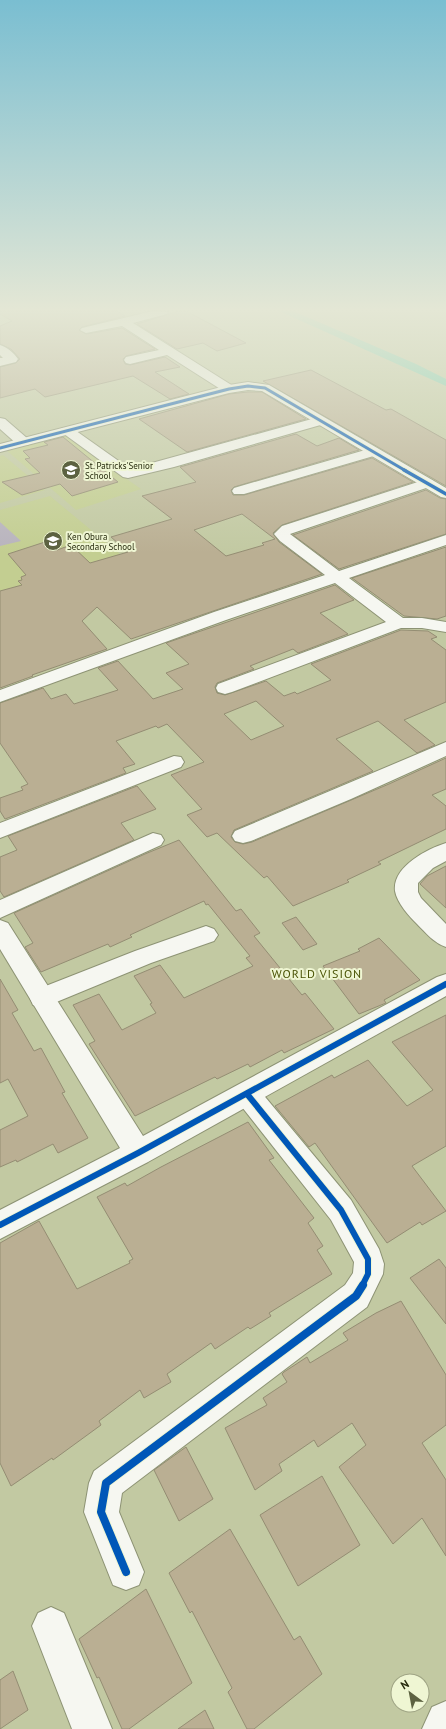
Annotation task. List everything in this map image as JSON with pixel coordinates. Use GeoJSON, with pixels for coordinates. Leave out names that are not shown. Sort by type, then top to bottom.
{"type":"FeatureCollection","features":[{"type":"Feature","properties":{"kind":"street"},"geometry":{"type":"LineString","coordinates":[[0,448],[219,392]]}},
{"type":"Feature","properties":{"kind":"street"},"geometry":{"type":"LineString","coordinates":[[271,392],[318,421],[446,494]]}},
{"type":"Feature","properties":{"kind":"street"},"geometry":{"type":"LineString","coordinates":[[67,431],[124,473],[133,474],[318,421]]}},
{"type":"Feature","properties":{"kind":"street"},"geometry":{"type":"LineString","coordinates":[[0,422],[23,442]]}},
{"type":"Feature","properties":{"kind":"street"},"geometry":{"type":"LineString","coordinates":[[239,491],[372,452]]}},
{"type":"Feature","properties":{"kind":"street"},"geometry":{"type":"LineString","coordinates":[[400,623],[336,577],[285,538],[282,534],[283,531],[427,483]]}},
{"type":"Feature","properties":{"kind":"street"},"geometry":{"type":"LineString","coordinates":[[0,696],[220,616],[446,540]]}},
{"type":"Feature","properties":{"kind":"street"},"geometry":{"type":"LineString","coordinates":[[224,688],[370,632],[400,623],[422,623],[446,627]]}},
{"type":"Feature","properties":{"kind":"street"},"geometry":{"type":"LineString","coordinates":[[242,836],[446,748]]}},
{"type":"Feature","properties":{"kind":"street"},"geometry":{"type":"LineString","coordinates":[[0,831],[174,762]]}},
{"type":"Feature","properties":{"kind":"street"},"geometry":{"type":"LineString","coordinates":[[0,910],[153,840]]}},
{"type":"Feature","properties":{"kind":"street"},"geometry":{"type":"LineString","coordinates":[[446,851],[420,866],[410,876],[405,886],[406,896],[412,905],[446,938]]}},
{"type":"Feature","properties":{"kind":"street"},"geometry":{"type":"LineString","coordinates":[[0,929],[138,1153]]}},
{"type":"Feature","properties":{"kind":"street"},"geometry":{"type":"LineString","coordinates":[[42,998],[143,957],[206,935]]}},
{"type":"Feature","properties":{"kind":"street"},"geometry":{"type":"LineString","coordinates":[[0,1225],[138,1153],[446,984]]}},
{"type":"Feature","properties":{"kind":"street"},"geometry":{"type":"LineString","coordinates":[[126,1572],[100,1512],[106,1483],[356,1296],[369,1275],[370,1267],[368,1259],[341,1210],[247,1094]]}},
{"type":"Feature","properties":{"kind":"street"},"geometry":{"type":"LineString","coordinates":[[51,1626],[92,1729]]}},
{"type":"Feature","properties":{"kind":"street"},"geometry":{"type":"LineString","coordinates":[[442,1729],[446,1721]]}},
{"type":"Feature","properties":{"kind":"shaded area","name":"St. Patricks'Senior School"},"geometry":{"type":"Polygon","coordinates":[[[64,435],[141,489],[76,510],[6,450],[64,435]]]}},
{"type":"Feature","properties":{"kind":"shaded area"},"geometry":{"type":"Polygon","coordinates":[[[3,455],[45,490],[0,503],[0,456],[3,455]]]}},
{"type":"Feature","properties":{"kind":"shaded area","name":"Ken Obura Secondary School"},"geometry":{"type":"Polygon","coordinates":[[[50,496],[143,573],[0,618],[0,510],[50,496]]]}},
{"type":"Feature","properties":{"kind":"shaded area"},"geometry":{"type":"Polygon","coordinates":[[[0,522],[21,541],[0,546],[0,522]]]}},
{"type":"Feature","properties":{"kind":"building"},"geometry":{"type":"Polygon","coordinates":[[[0,392],[25,392],[0,398],[0,392]]]}},
{"type":"Feature","properties":{"kind":"building"},"geometry":{"type":"Polygon","coordinates":[[[38,392],[67,392],[45,397],[38,392]]]}},
{"type":"Feature","properties":{"kind":"building"},"geometry":{"type":"Polygon","coordinates":[[[158,392],[185,392],[189,394],[170,399],[158,392]]]}},
{"type":"Feature","properties":{"kind":"building"},"geometry":{"type":"Polygon","coordinates":[[[262,392],[306,419],[187,452],[139,419],[229,394],[262,392]]]}},
{"type":"Feature","properties":{"kind":"building"},"geometry":{"type":"Polygon","coordinates":[[[282,392],[352,392],[386,410],[391,409],[446,440],[446,486],[282,392]]]}},
{"type":"Feature","properties":{"kind":"building"},"geometry":{"type":"Polygon","coordinates":[[[296,434],[317,446],[339,438],[359,450],[234,487],[231,490],[233,495],[244,495],[372,458],[413,482],[282,525],[273,533],[279,542],[322,574],[131,639],[97,607],[82,621],[107,649],[32,675],[33,676],[0,688],[0,591],[22,585],[18,581],[22,580],[21,577],[26,575],[8,554],[48,541],[57,550],[71,545],[90,563],[128,552],[111,537],[172,519],[142,496],[196,482],[180,467],[296,434]],[[242,514],[194,530],[226,556],[264,545],[262,543],[275,539],[242,514]]]}},
{"type":"Feature","properties":{"kind":"building","name":"St. Patricks'Senior School"},"geometry":{"type":"Polygon","coordinates":[[[63,437],[118,482],[72,496],[60,484],[22,495],[2,482],[40,473],[25,459],[30,458],[23,451],[48,445],[44,442],[63,437]]]}},
{"type":"Feature","properties":{"kind":"building"},"geometry":{"type":"Polygon","coordinates":[[[426,490],[440,498],[446,499],[446,534],[339,569],[293,535],[426,490]]]}},
{"type":"Feature","properties":{"kind":"building"},"geometry":{"type":"Polygon","coordinates":[[[446,547],[446,616],[437,619],[404,616],[352,578],[446,547]]]}},
{"type":"Feature","properties":{"kind":"building"},"geometry":{"type":"Polygon","coordinates":[[[335,585],[354,600],[320,613],[348,634],[298,653],[293,649],[250,666],[254,669],[217,683],[215,687],[217,693],[225,695],[266,681],[284,696],[295,692],[297,694],[331,680],[311,664],[401,630],[428,631],[437,637],[431,639],[446,650],[446,702],[404,720],[435,745],[417,753],[378,721],[336,739],[373,771],[234,830],[231,837],[235,842],[243,844],[252,842],[389,784],[446,758],[446,789],[432,795],[446,806],[446,829],[378,862],[381,864],[347,880],[349,882],[293,906],[267,876],[264,878],[217,833],[207,837],[187,815],[202,809],[171,775],[204,762],[167,724],[158,728],[156,726],[116,741],[135,764],[123,768],[126,773],[5,819],[0,811],[0,798],[23,790],[21,787],[28,784],[0,743],[0,703],[43,688],[51,699],[66,694],[74,704],[118,690],[98,668],[118,661],[153,699],[183,689],[166,673],[189,664],[166,643],[335,585]],[[256,701],[224,714],[251,740],[284,726],[256,701]]]}},
{"type":"Feature","properties":{"kind":"building"},"geometry":{"type":"Polygon","coordinates":[[[137,786],[156,809],[121,823],[134,840],[4,897],[0,891],[0,857],[17,850],[8,836],[137,786]]]}},
{"type":"Feature","properties":{"kind":"building"},"geometry":{"type":"Polygon","coordinates":[[[179,840],[236,911],[241,909],[260,933],[254,936],[302,995],[305,993],[334,1029],[284,1053],[282,1050],[250,1067],[248,1064],[217,1079],[215,1077],[135,1116],[89,1044],[95,1041],[73,1005],[99,994],[122,1030],[156,1013],[150,1004],[152,1003],[134,976],[160,965],[184,998],[253,966],[246,958],[250,956],[204,901],[130,935],[132,937],[110,947],[108,944],[41,972],[25,947],[33,943],[14,913],[179,840]]]}},
{"type":"Feature","properties":{"kind":"building"},"geometry":{"type":"Polygon","coordinates":[[[446,866],[446,908],[420,884],[427,876],[446,866]]]}},
{"type":"Feature","properties":{"kind":"building"},"geometry":{"type":"Polygon","coordinates":[[[296,917],[317,944],[303,950],[282,923],[296,917]]]}},
{"type":"Feature","properties":{"kind":"building"},"geometry":{"type":"Polygon","coordinates":[[[379,938],[420,980],[384,1000],[386,1003],[359,1014],[323,966],[360,951],[358,949],[379,938]]]}},
{"type":"Feature","properties":{"kind":"building"},"geometry":{"type":"Polygon","coordinates":[[[0,979],[18,1010],[12,1013],[34,1051],[41,1048],[65,1092],[62,1093],[88,1138],[58,1153],[53,1144],[17,1162],[16,1160],[0,1167],[0,1130],[28,1116],[8,1079],[0,1083],[0,979]]]}},
{"type":"Feature","properties":{"kind":"building"},"geometry":{"type":"Polygon","coordinates":[[[446,1015],[446,1146],[412,1166],[446,1211],[422,1225],[420,1222],[387,1243],[315,1143],[309,1147],[275,1106],[332,1075],[334,1078],[368,1060],[407,1106],[433,1090],[392,1042],[446,1015]]]}},
{"type":"Feature","properties":{"kind":"building"},"geometry":{"type":"Polygon","coordinates":[[[248,1122],[274,1158],[269,1160],[314,1218],[308,1223],[323,1246],[317,1250],[332,1274],[269,1313],[271,1316],[250,1329],[248,1327],[215,1349],[211,1343],[167,1374],[171,1382],[144,1398],[140,1390],[99,1421],[101,1425],[53,1460],[52,1458],[11,1486],[0,1463],[0,1243],[39,1221],[77,1289],[130,1263],[129,1261],[133,1259],[97,1197],[125,1183],[127,1186],[248,1122]]]}},
{"type":"Feature","properties":{"kind":"building"},"geometry":{"type":"Polygon","coordinates":[[[439,1259],[446,1268],[446,1324],[410,1278],[439,1259]]]}},
{"type":"Feature","properties":{"kind":"building"},"geometry":{"type":"Polygon","coordinates":[[[401,1301],[446,1375],[446,1425],[422,1443],[446,1480],[446,1556],[422,1518],[393,1544],[339,1467],[366,1445],[352,1423],[318,1447],[314,1440],[279,1464],[282,1471],[255,1490],[225,1428],[267,1405],[263,1398],[287,1382],[282,1374],[284,1372],[307,1357],[310,1363],[348,1340],[343,1333],[376,1313],[401,1301]]]}},
{"type":"Feature","properties":{"kind":"building"},"geometry":{"type":"Polygon","coordinates":[[[186,1447],[213,1499],[179,1521],[154,1470],[186,1447]]]}},
{"type":"Feature","properties":{"kind":"building"},"geometry":{"type":"Polygon","coordinates":[[[322,1476],[360,1545],[298,1586],[260,1515],[322,1476]]]}},
{"type":"Feature","properties":{"kind":"building"},"geometry":{"type":"Polygon","coordinates":[[[230,1529],[294,1640],[300,1636],[322,1674],[254,1729],[247,1729],[228,1692],[232,1688],[192,1611],[190,1613],[169,1573],[230,1529]]]}},
{"type":"Feature","properties":{"kind":"building"},"geometry":{"type":"Polygon","coordinates":[[[146,1589],[192,1683],[129,1729],[122,1729],[99,1677],[97,1678],[79,1639],[146,1589]]]}},
{"type":"Feature","properties":{"kind":"building"},"geometry":{"type":"Polygon","coordinates":[[[13,1671],[28,1710],[0,1729],[0,1680],[13,1671]]]}},
{"type":"Feature","properties":{"kind":"building"},"geometry":{"type":"Polygon","coordinates":[[[205,1710],[214,1729],[178,1729],[205,1710]]]}},
{"type":"Feature","properties":{"kind":"cycle path"},"geometry":{"type":"LineString","coordinates":[[0,448],[219,392]]}},
{"type":"Feature","properties":{"kind":"cycle path"},"geometry":{"type":"LineString","coordinates":[[271,392],[446,494]]}},
{"type":"Feature","properties":{"kind":"cycle path"},"geometry":{"type":"LineString","coordinates":[[0,1225],[138,1153],[446,984]]}},
{"type":"Feature","properties":{"kind":"cycle path"},"geometry":{"type":"LineString","coordinates":[[126,1572],[101,1512],[106,1483],[356,1296],[368,1274],[368,1259],[341,1210],[247,1094]]}},
{"type":"Feature","properties":{"kind":"place","name":"St. Patricks'Senior School"},"geometry":{"type":"Point","coordinates":[71,470]}},
{"type":"Feature","properties":{"kind":"place","name":"Ken Obura Secondary School"},"geometry":{"type":"Point","coordinates":[53,541]}},
{"type":"Feature","properties":{"kind":"district","name":"WORLD VISION"},"geometry":{"type":"Point","coordinates":[317,973]}}]}
